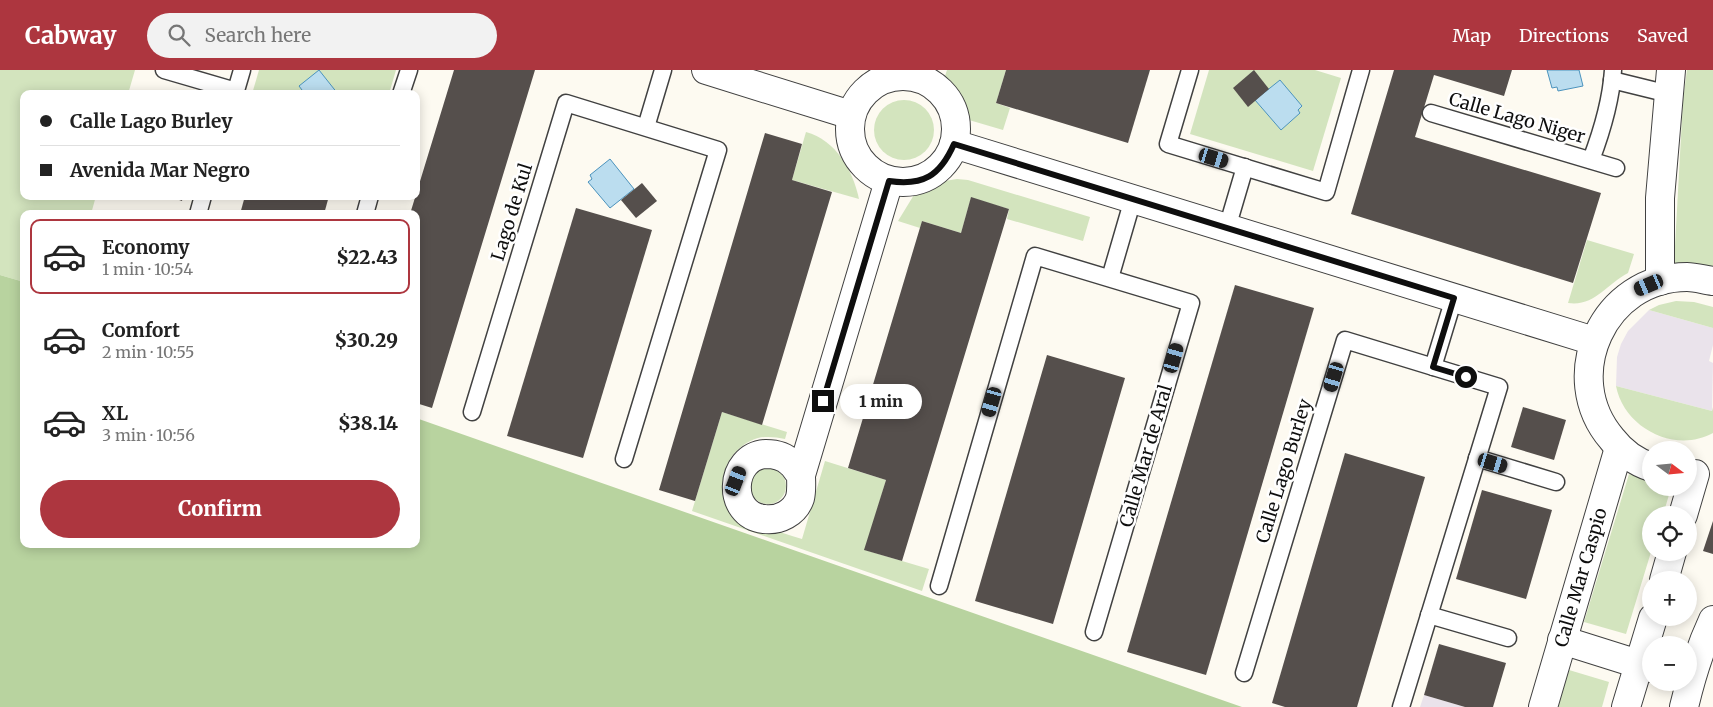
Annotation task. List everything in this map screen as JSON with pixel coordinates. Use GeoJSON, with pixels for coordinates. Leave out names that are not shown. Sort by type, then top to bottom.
{"type":"FeatureCollection","features":[{"type":"Feature","properties":{"kind":"street"},"geometry":{"type":"LineString","coordinates":[[706,70],[851,115]]}},
{"type":"Feature","properties":{"kind":"street"},"geometry":{"type":"LineString","coordinates":[[924,74],[946,97],[953,112],[956,128],[954,144],[948,159],[936,171],[922,180],[906,183],[889,181],[871,172],[856,157],[850,136],[851,115],[859,100],[871,87],[878,83],[886,79],[924,74]]}},
{"type":"Feature","properties":{"kind":"street"},"geometry":{"type":"LineString","coordinates":[[1660,281],[1660,198],[1670,82]]}},
{"type":"Feature","properties":{"kind":"street"},"geometry":{"type":"LineString","coordinates":[[954,144],[1594,341]]}},
{"type":"Feature","properties":{"kind":"street"},"geometry":{"type":"LineString","coordinates":[[800,475],[889,181]]}},
{"type":"Feature","properties":{"kind":"street"},"geometry":{"type":"LineString","coordinates":[[1642,464],[1619,448],[1604,431],[1594,410],[1588,388],[1588,365],[1594,341],[1604,321],[1619,304],[1638,290],[1660,281],[1687,277],[1713,281]]}},
{"type":"Feature","properties":{"kind":"street","name":"Calle Mar Caspio"},"geometry":{"type":"LineString","coordinates":[[1543,707],[1619,448]]}},
{"type":"Feature","properties":{"kind":"street"},"geometry":{"type":"LineString","coordinates":[[1686,506],[1699,473]]}},
{"type":"Feature","properties":{"kind":"street"},"geometry":{"type":"LineString","coordinates":[[1697,659],[1713,620]]}},
{"type":"Feature","properties":{"kind":"street"},"geometry":{"type":"LineString","coordinates":[[1562,640],[1642,665]]}},
{"type":"Feature","properties":{"kind":"street"},"geometry":{"type":"LineString","coordinates":[[1626,707],[1642,672]]}},
{"type":"Feature","properties":{"kind":"street"},"geometry":{"type":"LineString","coordinates":[[1684,707],[1688,691]]}},
{"type":"Feature","properties":{"kind":"lane"},"geometry":{"type":"LineString","coordinates":[[164,70],[229,90]]}},
{"type":"Feature","properties":{"kind":"lane"},"geometry":{"type":"LineString","coordinates":[[236,90],[242,70]]}},
{"type":"Feature","properties":{"kind":"lane"},"geometry":{"type":"LineString","coordinates":[[402,90],[409,70]]}},
{"type":"Feature","properties":{"kind":"lane"},"geometry":{"type":"LineString","coordinates":[[646,127],[663,70]]}},
{"type":"Feature","properties":{"kind":"lane"},"geometry":{"type":"LineString","coordinates":[[1190,70],[1168,144],[1326,192],[1362,70]]}},
{"type":"Feature","properties":{"kind":"lane","name":"Calle Lago Niger"},"geometry":{"type":"LineString","coordinates":[[1591,160],[1608,108],[1612,75],[1670,82]]}},
{"type":"Feature","properties":{"kind":"lane","name":"Lago de Kul"},"geometry":{"type":"LineString","coordinates":[[472,412],[566,103],[646,127],[718,150],[624,459]]}},
{"type":"Feature","properties":{"kind":"lane","name":"Calle Lago Niger"},"geometry":{"type":"LineString","coordinates":[[1432,113],[1616,168]]}},
{"type":"Feature","properties":{"kind":"lane"},"geometry":{"type":"LineString","coordinates":[[1227,228],[1245,168]]}},
{"type":"Feature","properties":{"kind":"lane"},"geometry":{"type":"LineString","coordinates":[[1110,278],[1133,199]]}},
{"type":"Feature","properties":{"kind":"lane","name":"Calle Mar de Aral"},"geometry":{"type":"LineString","coordinates":[[938,586],[1036,256],[1191,303],[1094,632]]}},
{"type":"Feature","properties":{"kind":"lane"},"geometry":{"type":"LineString","coordinates":[[1433,367],[1454,298]]}},
{"type":"Feature","properties":{"kind":"lane","name":"Calle Lago Burley"},"geometry":{"type":"LineString","coordinates":[[1244,673],[1345,340],[1499,387],[1402,707]]}},
{"type":"Feature","properties":{"kind":"lane"},"geometry":{"type":"LineString","coordinates":[[1477,458],[1556,482]]}},
{"type":"Feature","properties":{"kind":"lane"},"geometry":{"type":"LineString","coordinates":[[1429,615],[1508,638]]}},
{"type":"Feature","properties":{"kind":"shaded area"},"geometry":{"type":"Polygon","coordinates":[[[1649,310],[1713,328],[1713,345],[1709,361],[1713,363],[1712,411],[1616,386],[1617,357],[1621,344],[1628,331],[1649,310]]]}},
{"type":"Feature","properties":{"kind":"shaded area"},"geometry":{"type":"Polygon","coordinates":[[[1424,695],[1465,707],[1420,707],[1424,695]]]}},
{"type":"Feature","properties":{"kind":"green space"},"geometry":{"type":"Polygon","coordinates":[[[0,70],[135,70],[129,90],[20,90],[20,200],[95,200],[92,210],[20,210],[20,281],[0,275],[0,70]]]}},
{"type":"Feature","properties":{"kind":"green space"},"geometry":{"type":"Polygon","coordinates":[[[259,70],[396,70],[390,90],[253,90],[259,70]]]}},
{"type":"Feature","properties":{"kind":"green space"},"geometry":{"type":"Polygon","coordinates":[[[947,70],[1006,70],[996,103],[1010,108],[1003,130],[969,120],[945,76],[947,70]]]}},
{"type":"Feature","properties":{"kind":"green space"},"geometry":{"type":"Polygon","coordinates":[[[1209,70],[1315,70],[1341,78],[1313,171],[1190,134],[1209,70]]]}},
{"type":"Feature","properties":{"kind":"green space"},"geometry":{"type":"Polygon","coordinates":[[[1687,70],[1713,70],[1713,276],[1688,271],[1674,264],[1683,100],[1687,70]]]}},
{"type":"Feature","properties":{"kind":"green space"},"geometry":{"type":"Polygon","coordinates":[[[904,100],[921,105],[929,113],[934,130],[929,147],[921,155],[904,160],[887,155],[879,147],[874,130],[879,113],[887,105],[904,100]]]}},
{"type":"Feature","properties":{"kind":"green space"},"geometry":{"type":"Polygon","coordinates":[[[806,132],[817,136],[834,149],[848,168],[859,199],[792,180],[806,132]]]}},
{"type":"Feature","properties":{"kind":"green space"},"geometry":{"type":"Polygon","coordinates":[[[957,179],[968,180],[1090,217],[1083,241],[1007,219],[1009,209],[971,198],[961,233],[922,221],[920,228],[898,221],[920,185],[957,179]]]}},
{"type":"Feature","properties":{"kind":"green space"},"geometry":{"type":"Polygon","coordinates":[[[1587,240],[1634,254],[1628,273],[1600,294],[1585,302],[1568,303],[1587,240]]]}},
{"type":"Feature","properties":{"kind":"green space"},"geometry":{"type":"Polygon","coordinates":[[[0,275],[20,281],[20,548],[420,548],[420,419],[1242,707],[0,707],[0,275]]]}},
{"type":"Feature","properties":{"kind":"green space"},"geometry":{"type":"Polygon","coordinates":[[[1676,301],[1694,302],[1713,307],[1713,328],[1649,310],[1659,305],[1676,301]]]}},
{"type":"Feature","properties":{"kind":"green space"},"geometry":{"type":"Polygon","coordinates":[[[1616,386],[1712,411],[1713,407],[1713,433],[1698,439],[1683,440],[1653,433],[1640,425],[1629,414],[1621,401],[1616,386]]]}},
{"type":"Feature","properties":{"kind":"green space"},"geometry":{"type":"Polygon","coordinates":[[[722,412],[787,432],[785,439],[765,437],[748,442],[733,455],[728,463],[723,482],[723,492],[729,508],[736,518],[802,539],[825,461],[886,480],[865,550],[929,569],[922,591],[692,511],[722,412]]]}},
{"type":"Feature","properties":{"kind":"green space"},"geometry":{"type":"Polygon","coordinates":[[[768,468],[775,469],[781,473],[785,479],[785,493],[781,499],[775,503],[768,504],[761,503],[755,499],[751,493],[750,486],[751,479],[755,473],[761,469],[768,468]]]}},
{"type":"Feature","properties":{"kind":"green space"},"geometry":{"type":"Polygon","coordinates":[[[1629,474],[1642,478],[1642,496],[1669,496],[1666,506],[1642,506],[1642,561],[1648,561],[1645,571],[1642,571],[1642,582],[1626,634],[1584,622],[1629,474]]]}},
{"type":"Feature","properties":{"kind":"green space"},"geometry":{"type":"Polygon","coordinates":[[[1569,670],[1609,682],[1602,707],[1558,707],[1569,670]]]}},
{"type":"Feature","properties":{"kind":"water"},"geometry":{"type":"Polygon","coordinates":[[[319,70],[335,90],[302,90],[299,86],[319,70]]]}},
{"type":"Feature","properties":{"kind":"water"},"geometry":{"type":"Polygon","coordinates":[[[1547,70],[1579,70],[1583,86],[1558,91],[1557,87],[1552,88],[1547,70]]]}},
{"type":"Feature","properties":{"kind":"water"},"geometry":{"type":"Polygon","coordinates":[[[1280,80],[1302,106],[1298,110],[1300,113],[1281,130],[1255,100],[1280,80]]]}},
{"type":"Feature","properties":{"kind":"water"},"geometry":{"type":"Polygon","coordinates":[[[610,159],[634,189],[610,208],[588,182],[592,179],[590,175],[610,159]]]}},
{"type":"Feature","properties":{"kind":"building"},"geometry":{"type":"Polygon","coordinates":[[[454,70],[535,70],[432,408],[420,404],[420,210],[411,210],[414,200],[420,200],[420,181],[454,70]]]}},
{"type":"Feature","properties":{"kind":"building"},"geometry":{"type":"Polygon","coordinates":[[[1006,70],[1150,70],[1128,143],[996,103],[1006,70]]]}},
{"type":"Feature","properties":{"kind":"building"},"geometry":{"type":"Polygon","coordinates":[[[1254,70],[1269,89],[1248,107],[1233,88],[1254,70]]]}},
{"type":"Feature","properties":{"kind":"building"},"geometry":{"type":"Polygon","coordinates":[[[1394,70],[1512,70],[1504,96],[1434,75],[1415,137],[1601,193],[1573,283],[1351,214],[1394,70]]]}},
{"type":"Feature","properties":{"kind":"building"},"geometry":{"type":"Polygon","coordinates":[[[765,133],[802,144],[792,180],[832,192],[762,425],[722,412],[695,501],[659,490],[765,133]]]}},
{"type":"Feature","properties":{"kind":"building"},"geometry":{"type":"Polygon","coordinates":[[[642,183],[657,201],[636,218],[621,200],[642,183]]]}},
{"type":"Feature","properties":{"kind":"building"},"geometry":{"type":"Polygon","coordinates":[[[971,197],[1009,209],[902,561],[864,550],[886,480],[848,468],[922,221],[961,233],[971,197]]]}},
{"type":"Feature","properties":{"kind":"building"},"geometry":{"type":"Polygon","coordinates":[[[244,200],[328,200],[325,210],[241,210],[244,200]]]}},
{"type":"Feature","properties":{"kind":"building"},"geometry":{"type":"Polygon","coordinates":[[[576,208],[652,230],[583,458],[507,436],[576,208]]]}},
{"type":"Feature","properties":{"kind":"building"},"geometry":{"type":"Polygon","coordinates":[[[1235,285],[1314,308],[1206,675],[1127,652],[1235,285]]]}},
{"type":"Feature","properties":{"kind":"building"},"geometry":{"type":"Polygon","coordinates":[[[1047,355],[1125,378],[1053,624],[975,601],[1047,355]]]}},
{"type":"Feature","properties":{"kind":"building"},"geometry":{"type":"Polygon","coordinates":[[[1523,407],[1566,420],[1554,460],[1511,447],[1523,407]]]}},
{"type":"Feature","properties":{"kind":"building"},"geometry":{"type":"Polygon","coordinates":[[[1345,453],[1425,477],[1357,707],[1285,707],[1272,703],[1345,453]]]}},
{"type":"Feature","properties":{"kind":"building"},"geometry":{"type":"Polygon","coordinates":[[[1482,490],[1552,510],[1526,599],[1456,579],[1482,490]]]}},
{"type":"Feature","properties":{"kind":"building"},"geometry":{"type":"Polygon","coordinates":[[[1713,521],[1713,554],[1703,551],[1713,521]]]}},
{"type":"Feature","properties":{"kind":"building"},"geometry":{"type":"Polygon","coordinates":[[[1439,644],[1506,663],[1493,707],[1465,707],[1424,695],[1439,644]]]}},
{"type":"Feature","properties":{"kind":"route"},"geometry":{"type":"LineString","coordinates":[[823,401],[889,181],[906,183],[922,180],[936,171],[948,159],[954,144],[1454,298],[1433,367],[1466,377]]}}]}
